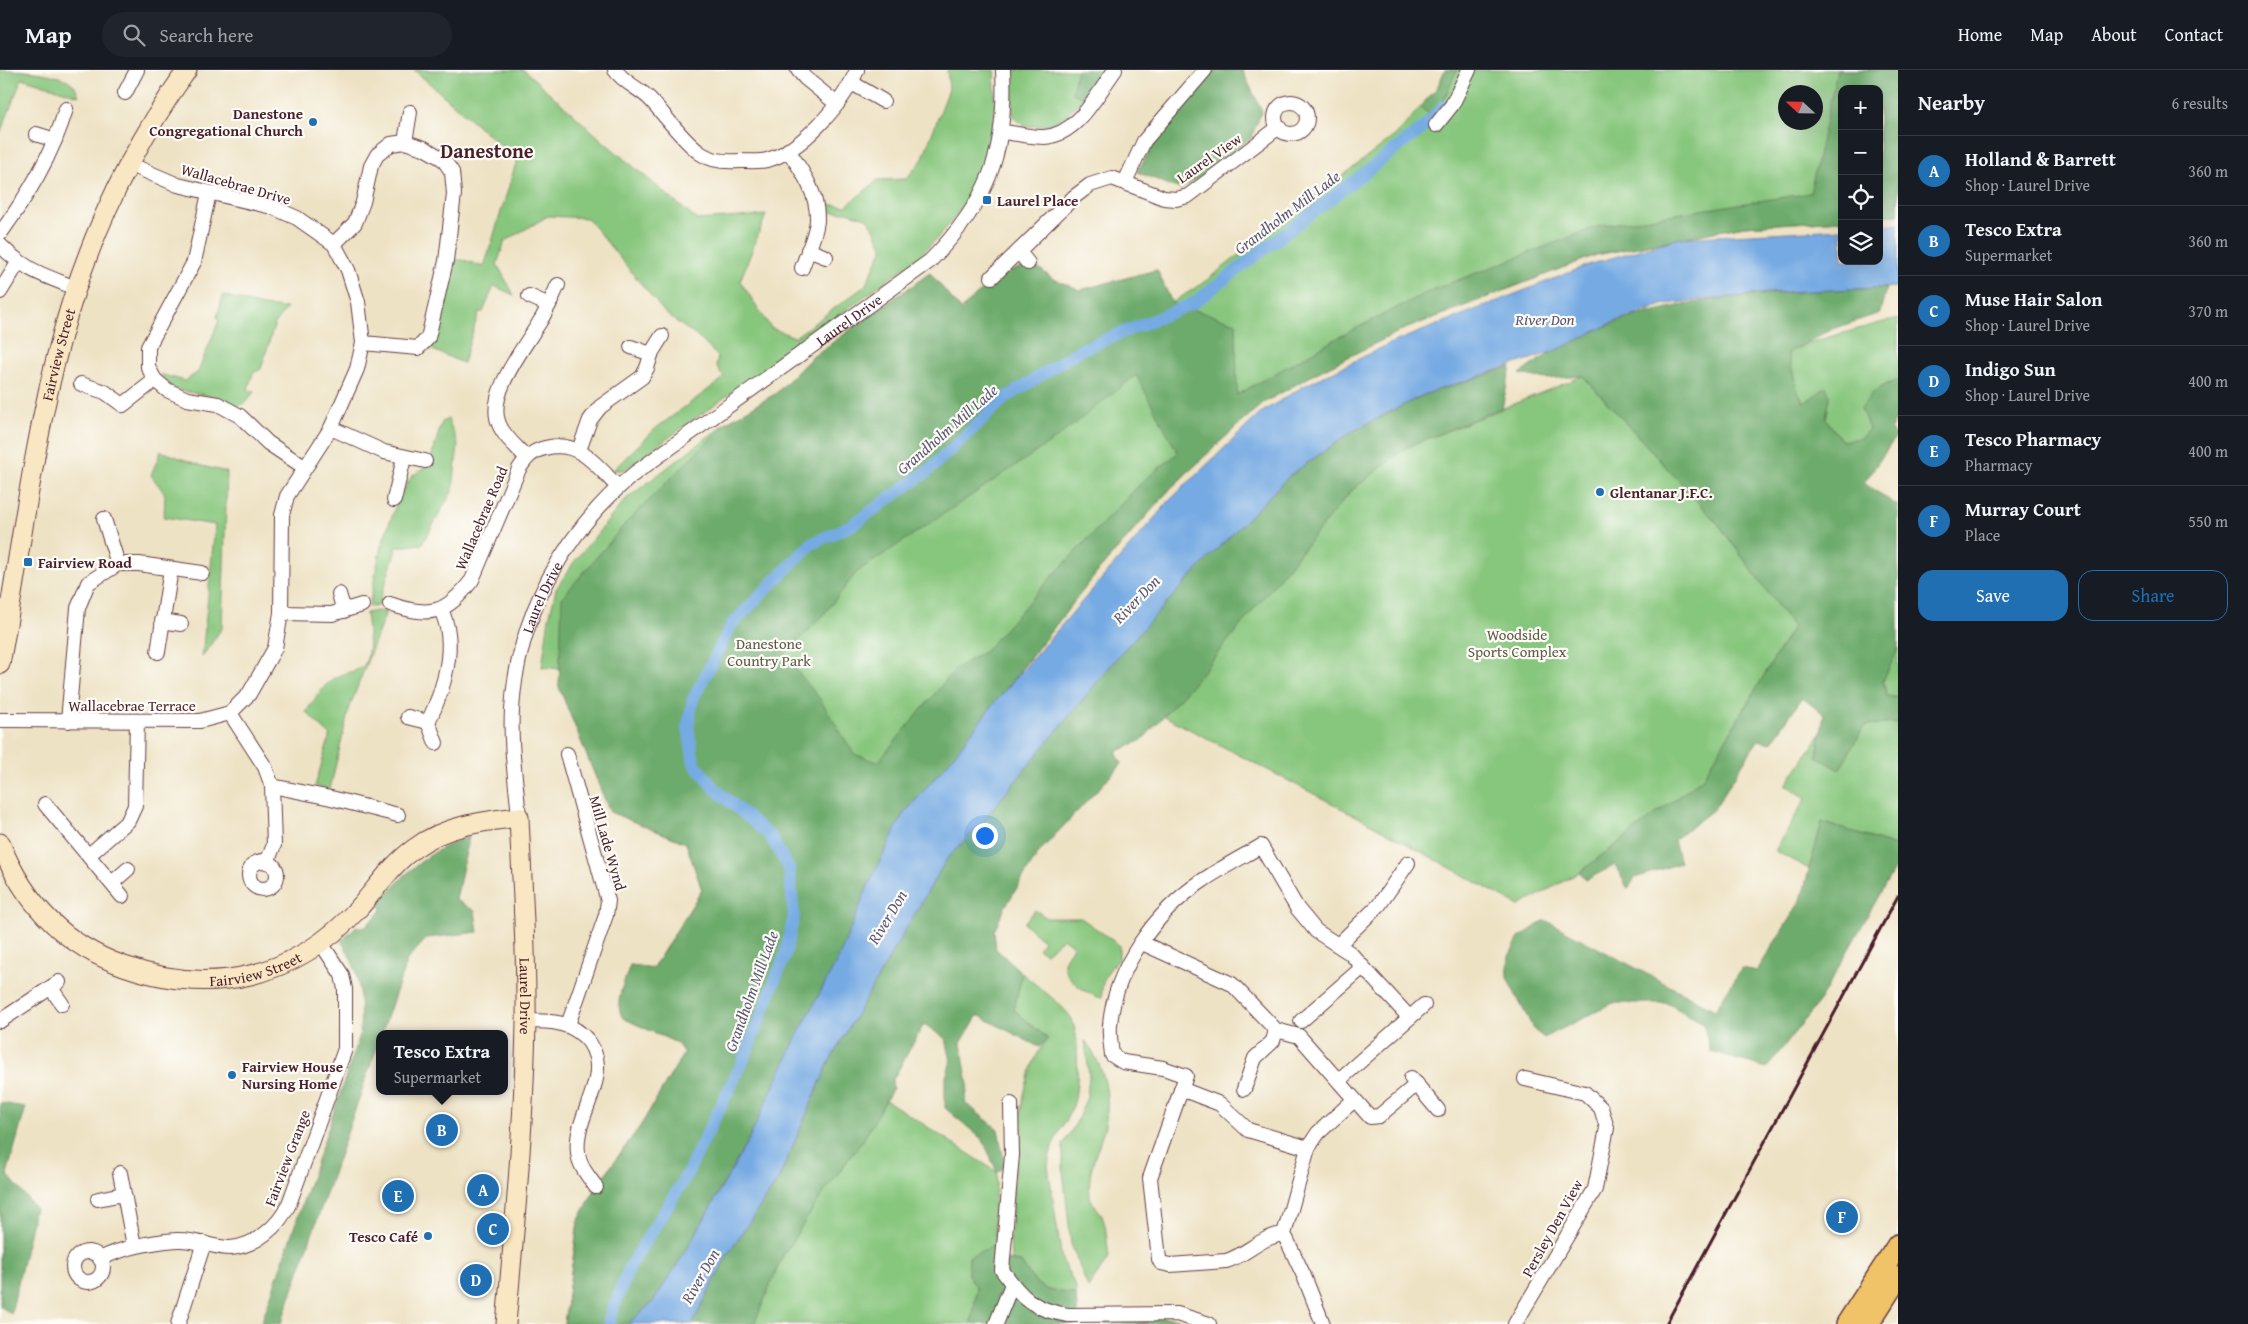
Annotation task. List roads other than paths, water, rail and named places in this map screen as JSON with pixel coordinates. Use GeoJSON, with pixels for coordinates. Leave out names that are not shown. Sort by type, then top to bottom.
{"type":"FeatureCollection","features":[{"type":"Feature","properties":{"kind":"main road"},"geometry":{"type":"LineString","coordinates":[[1847,1324],[1898,1245]]}},
{"type":"Feature","properties":{"kind":"main road"},"geometry":{"type":"LineString","coordinates":[[1868,1324],[1898,1277]]}},
{"type":"Feature","properties":{"kind":"street"},"geometry":{"type":"LineString","coordinates":[[125,93],[137,70]]}},
{"type":"Feature","properties":{"kind":"street","name":"Fairview Street"},"geometry":{"type":"LineString","coordinates":[[0,664],[5,608],[47,398],[60,342],[76,288],[108,208],[129,164],[162,106],[187,70]]}},
{"type":"Feature","properties":{"kind":"street"},"geometry":{"type":"LineString","coordinates":[[615,70],[619,76],[648,97],[700,153],[714,160],[730,162],[767,160],[788,150],[817,127],[837,104],[852,83],[857,70]]}},
{"type":"Feature","properties":{"kind":"street"},"geometry":{"type":"LineString","coordinates":[[798,70],[837,104]]}},
{"type":"Feature","properties":{"kind":"street","name":"Laurel Drive"},"geometry":{"type":"LineString","coordinates":[[506,1324],[519,1185],[526,1021],[525,936],[512,710],[520,655],[546,582],[576,534],[618,487],[930,261],[951,240],[977,204],[996,162],[1002,132],[1005,97],[1003,70]]}},
{"type":"Feature","properties":{"kind":"street"},"geometry":{"type":"LineString","coordinates":[[1002,132],[1043,137],[1055,135],[1065,130],[1080,118],[1115,70]]}},
{"type":"Feature","properties":{"kind":"street"},"geometry":{"type":"LineString","coordinates":[[1125,182],[1144,141],[1205,70]]}},
{"type":"Feature","properties":{"kind":"street"},"geometry":{"type":"LineString","coordinates":[[1436,125],[1452,105],[1469,70]]}},
{"type":"Feature","properties":{"kind":"street"},"geometry":{"type":"LineString","coordinates":[[852,83],[883,101]]}},
{"type":"Feature","properties":{"kind":"street"},"geometry":{"type":"LineString","coordinates":[[0,234],[24,201],[44,166],[66,110]]}},
{"type":"Feature","properties":{"kind":"street"},"geometry":{"type":"LineString","coordinates":[[405,142],[410,112]]}},
{"type":"Feature","properties":{"kind":"street","name":"Laurel View"},"geometry":{"type":"LineString","coordinates":[[992,277],[1024,258],[1074,197],[1090,185],[1112,178],[1164,198],[1176,199],[1188,196],[1279,127]]}},
{"type":"Feature","properties":{"kind":"street"},"geometry":{"type":"LineString","coordinates":[[36,134],[55,140]]}},
{"type":"Feature","properties":{"kind":"street"},"geometry":{"type":"LineString","coordinates":[[334,244],[355,223],[363,202],[370,166],[377,155],[391,144],[405,142],[424,148],[443,159],[452,172],[454,194],[446,261],[428,338],[418,348],[363,343]]}},
{"type":"Feature","properties":{"kind":"street"},"geometry":{"type":"LineString","coordinates":[[788,150],[808,180],[815,199],[817,221],[802,268]]}},
{"type":"Feature","properties":{"kind":"street","name":"Wallacebrae Drive"},"geometry":{"type":"LineString","coordinates":[[129,164],[178,185],[272,207],[297,218],[334,244],[348,270],[356,294],[363,343],[357,369],[330,428],[304,467],[288,496],[282,515],[281,613]]}},
{"type":"Feature","properties":{"kind":"street"},"geometry":{"type":"LineString","coordinates":[[209,193],[194,262],[148,347],[148,367],[155,380],[176,395],[218,404],[240,416],[268,443],[304,467]]}},
{"type":"Feature","properties":{"kind":"street"},"geometry":{"type":"LineString","coordinates":[[0,245],[18,263],[29,270],[76,288]]}},
{"type":"Feature","properties":{"kind":"street"},"geometry":{"type":"LineString","coordinates":[[808,250],[826,257]]}},
{"type":"Feature","properties":{"kind":"street"},"geometry":{"type":"LineString","coordinates":[[0,292],[18,263]]}},
{"type":"Feature","properties":{"kind":"street","name":"Wallacebrae Road"},"geometry":{"type":"LineString","coordinates":[[526,457],[506,437],[498,423],[497,403],[511,368],[549,305],[558,285]]}},
{"type":"Feature","properties":{"kind":"street"},"geometry":{"type":"LineString","coordinates":[[529,296],[549,305]]}},
{"type":"Feature","properties":{"kind":"street"},"geometry":{"type":"LineString","coordinates":[[618,487],[579,450],[590,420],[600,407],[642,376],[651,354],[662,336]]}},
{"type":"Feature","properties":{"kind":"street"},"geometry":{"type":"LineString","coordinates":[[631,347],[651,354]]}},
{"type":"Feature","properties":{"kind":"street"},"geometry":{"type":"LineString","coordinates":[[81,384],[105,392],[123,405],[155,380]]}},
{"type":"Feature","properties":{"kind":"street"},"geometry":{"type":"LineString","coordinates":[[330,428],[384,452],[404,458],[425,461]]}},
{"type":"Feature","properties":{"kind":"street","name":"Wallacebrae Road"},"geometry":{"type":"LineString","coordinates":[[441,610],[462,592],[472,580],[519,468],[526,457],[540,449],[555,445],[568,446],[579,450]]}},
{"type":"Feature","properties":{"kind":"street"},"geometry":{"type":"LineString","coordinates":[[394,500],[404,458]]}},
{"type":"Feature","properties":{"kind":"street"},"geometry":{"type":"LineString","coordinates":[[104,519],[118,564]]}},
{"type":"Feature","properties":{"kind":"street"},"geometry":{"type":"LineString","coordinates":[[68,721],[78,608],[88,583],[118,564],[139,564],[202,573]]}},
{"type":"Feature","properties":{"kind":"street"},"geometry":{"type":"LineString","coordinates":[[158,652],[171,569]]}},
{"type":"Feature","properties":{"kind":"street"},"geometry":{"type":"LineString","coordinates":[[339,594],[344,611]]}},
{"type":"Feature","properties":{"kind":"street"},"geometry":{"type":"LineString","coordinates":[[390,604],[411,611],[441,610],[447,637],[448,660],[439,699],[428,722],[436,743]]}},
{"type":"Feature","properties":{"kind":"street"},"geometry":{"type":"LineString","coordinates":[[267,862],[274,845],[272,786],[265,767],[230,713],[249,694],[262,674],[275,648],[281,613],[332,614],[362,605]]}},
{"type":"Feature","properties":{"kind":"street"},"geometry":{"type":"LineString","coordinates":[[162,622],[181,624]]}},
{"type":"Feature","properties":{"kind":"street","name":"Wallacebrae Terrace"},"geometry":{"type":"LineString","coordinates":[[0,720],[200,721],[230,713]]}},
{"type":"Feature","properties":{"kind":"street"},"geometry":{"type":"LineString","coordinates":[[408,717],[428,722]]}},
{"type":"Feature","properties":{"kind":"street"},"geometry":{"type":"LineString","coordinates":[[89,855],[128,821],[135,806],[137,721]]}},
{"type":"Feature","properties":{"kind":"street","name":"Mill Lade Wynd"},"geometry":{"type":"LineString","coordinates":[[567,754],[608,901],[606,915],[568,1025]]}},
{"type":"Feature","properties":{"kind":"street"},"geometry":{"type":"LineString","coordinates":[[272,786],[332,798],[398,815]]}},
{"type":"Feature","properties":{"kind":"street"},"geometry":{"type":"LineString","coordinates":[[45,804],[122,896]]}},
{"type":"Feature","properties":{"kind":"street","name":"Fairview Street"},"geometry":{"type":"LineString","coordinates":[[0,843],[9,866],[46,920],[87,950],[108,961],[143,973],[169,979],[218,981],[265,973],[321,943],[359,908],[399,862],[415,847],[438,835],[478,822],[519,817]]}},
{"type":"Feature","properties":{"kind":"street"},"geometry":{"type":"LineString","coordinates":[[1308,1148],[1248,1130],[1220,1104],[1154,1066],[1123,1062],[1112,1055],[1110,1025],[1117,993],[1142,943],[1166,910],[1195,887],[1261,846],[1297,908],[1316,931],[1339,944],[1409,1017]]}},
{"type":"Feature","properties":{"kind":"street"},"geometry":{"type":"LineString","coordinates":[[1339,944],[1380,905],[1408,863]]}},
{"type":"Feature","properties":{"kind":"street"},"geometry":{"type":"LineString","coordinates":[[112,883],[128,870]]}},
{"type":"Feature","properties":{"kind":"street","name":"Fairview Grange"},"geometry":{"type":"LineString","coordinates":[[100,1259],[134,1246],[180,1240],[231,1248],[250,1242],[271,1230],[279,1222],[289,1204],[345,1049],[345,989],[342,975],[321,943]]}},
{"type":"Feature","properties":{"kind":"street"},"geometry":{"type":"LineString","coordinates":[[1142,943],[1225,979],[1276,1030],[1299,1036],[1339,1080],[1366,1114],[1374,1118],[1379,1116],[1414,1081],[1438,1110]]}},
{"type":"Feature","properties":{"kind":"street"},"geometry":{"type":"LineString","coordinates":[[1302,1021],[1362,967]]}},
{"type":"Feature","properties":{"kind":"street"},"geometry":{"type":"LineString","coordinates":[[0,1021],[56,985],[62,1004]]}},
{"type":"Feature","properties":{"kind":"street"},"geometry":{"type":"LineString","coordinates":[[1339,1080],[1424,1005]]}},
{"type":"Feature","properties":{"kind":"street"},"geometry":{"type":"LineString","coordinates":[[526,1021],[554,1022],[568,1025],[582,1034],[593,1048],[598,1066],[595,1086],[578,1134],[578,1154],[584,1170],[596,1186]]}},
{"type":"Feature","properties":{"kind":"street"},"geometry":{"type":"LineString","coordinates":[[1244,1089],[1255,1058],[1272,1041],[1276,1030]]}},
{"type":"Feature","properties":{"kind":"street","name":"Persley Den View"},"geometry":{"type":"LineString","coordinates":[[1515,1324],[1595,1189],[1608,1128],[1606,1117],[1601,1108],[1585,1093],[1525,1080]]}},
{"type":"Feature","properties":{"kind":"street"},"geometry":{"type":"LineString","coordinates":[[1184,1083],[1150,1178],[1158,1255],[1161,1263],[1170,1265],[1226,1261],[1233,1259],[1266,1239],[1284,1234]]}},
{"type":"Feature","properties":{"kind":"street"},"geometry":{"type":"LineString","coordinates":[[1323,1324],[1284,1234],[1308,1148],[1318,1134],[1354,1100]]}},
{"type":"Feature","properties":{"kind":"street"},"geometry":{"type":"LineString","coordinates":[[1011,1104],[1012,1156],[1002,1270],[1022,1297],[1036,1306],[1051,1312],[1068,1315],[1176,1314],[1209,1324]]}},
{"type":"Feature","properties":{"kind":"street"},"geometry":{"type":"LineString","coordinates":[[120,1173],[134,1246]]}},
{"type":"Feature","properties":{"kind":"street"},"geometry":{"type":"LineString","coordinates":[[98,1199],[123,1194]]}},
{"type":"Feature","properties":{"kind":"street"},"geometry":{"type":"LineString","coordinates":[[178,1324],[204,1243]]}},
{"type":"Feature","properties":{"kind":"street"},"geometry":{"type":"LineString","coordinates":[[996,1324],[1012,1284]]}},
{"type":"Feature","properties":{"kind":"water","name":"River Don"},"geometry":{"type":"Polygon","coordinates":[[[1898,223],[1898,287],[1767,293],[1665,304],[1614,322],[1557,350],[1423,395],[1351,432],[1289,476],[1196,571],[1120,654],[981,823],[946,860],[829,1062],[778,1180],[729,1252],[692,1324],[628,1324],[653,1302],[686,1251],[749,1139],[798,1034],[839,957],[867,888],[902,816],[950,760],[995,702],[1170,500],[1262,412],[1302,387],[1389,344],[1591,264],[1680,238],[1838,229],[1838,265],[1883,265],[1883,225],[1898,223]]]}},
{"type":"Feature","properties":{"kind":"waterway","name":"Grandholm Mill Lade"},"geometry":{"type":"LineString","coordinates":[[611,1324],[609,1319],[630,1266],[685,1178],[744,1059],[785,955],[794,916],[789,868],[770,836],[715,789],[694,763],[688,727],[693,699],[732,624],[811,544],[852,525],[928,471],[1004,399],[1080,350],[1194,303],[1422,129],[1444,106]]}},
{"type":"Feature","properties":{"kind":"railway"},"geometry":{"type":"LineString","coordinates":[[1666,1324],[1898,896]]}},
{"type":"Feature","properties":{"kind":"place","name":"Danestone Congregational Church"},"geometry":{"type":"Point","coordinates":[313,122]}},
{"type":"Feature","properties":{"kind":"place","name":"Laurel Place"},"geometry":{"type":"Point","coordinates":[987,200]}},
{"type":"Feature","properties":{"kind":"place","name":"Glentanar J.F.C."},"geometry":{"type":"Point","coordinates":[1600,492]}},
{"type":"Feature","properties":{"kind":"place","name":"Fairview Road"},"geometry":{"type":"Point","coordinates":[28,562]}},
{"type":"Feature","properties":{"kind":"place","name":"Fairview House Nursing Home"},"geometry":{"type":"Point","coordinates":[232,1075]}},
{"type":"Feature","properties":{"kind":"place","name":"Tesco Extra"},"geometry":{"type":"Point","coordinates":[442,1130]}},
{"type":"Feature","properties":{"kind":"place","name":"Holland & Barrett"},"geometry":{"type":"Point","coordinates":[483,1190]}},
{"type":"Feature","properties":{"kind":"place","name":"Tesco Pharmacy"},"geometry":{"type":"Point","coordinates":[398,1196]}},
{"type":"Feature","properties":{"kind":"place","name":"Murray Court"},"geometry":{"type":"Point","coordinates":[1842,1217]}},
{"type":"Feature","properties":{"kind":"place","name":"Muse Hair Salon"},"geometry":{"type":"Point","coordinates":[493,1229]}},
{"type":"Feature","properties":{"kind":"place","name":"Tesco Café"},"geometry":{"type":"Point","coordinates":[428,1236]}},
{"type":"Feature","properties":{"kind":"place","name":"Indigo Sun"},"geometry":{"type":"Point","coordinates":[476,1280]}},
{"type":"Feature","properties":{"kind":"district","name":"Danestone"},"geometry":{"type":"Point","coordinates":[487,150]}},
{"type":"Feature","properties":{"kind":"park label","name":"Woodside Sports Complex"},"geometry":{"type":"Point","coordinates":[1517,642]}},
{"type":"Feature","properties":{"kind":"park label","name":"Danestone Country Park"},"geometry":{"type":"Point","coordinates":[769,652]}}]}
